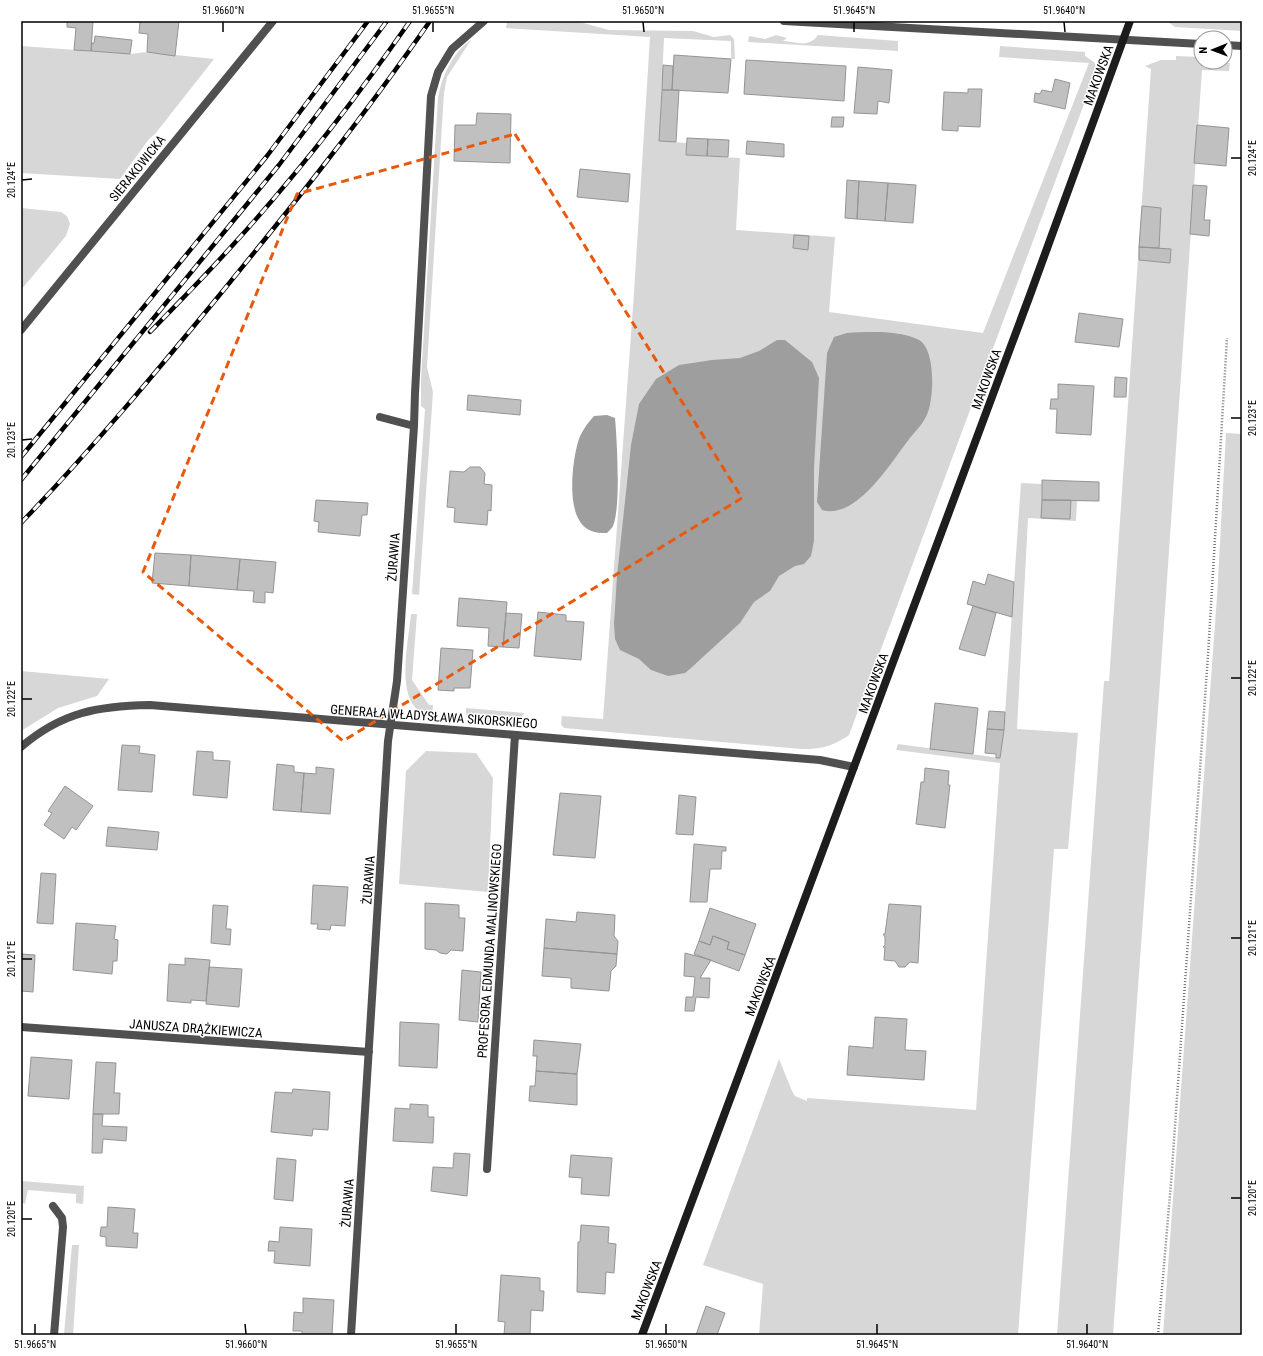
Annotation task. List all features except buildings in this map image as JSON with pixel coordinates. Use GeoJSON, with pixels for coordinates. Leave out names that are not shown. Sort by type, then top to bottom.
{"type":"FeatureCollection","features":[{"type":"Feature","properties":{"kind":"street","name":"SIERAKOWICKA"},"geometry":{"type":"LineString","coordinates":[[21,330],[272,21]]}},
{"type":"Feature","properties":{"kind":"street","name":"ŻURAWIA"},"geometry":{"type":"LineString","coordinates":[[351,1335],[391,724],[397,681],[414,426],[415,385],[433,84],[452,48],[484,21]]}},
{"type":"Feature","properties":{"kind":"street"},"geometry":{"type":"LineString","coordinates":[[784,21],[921,30],[1124,38],[1193,43]]}},
{"type":"Feature","properties":{"kind":"street","name":"MAKOWSKA"},"geometry":{"type":"LineString","coordinates":[[642,1335],[1130,21]]}},
{"type":"Feature","properties":{"kind":"street"},"geometry":{"type":"LineString","coordinates":[[380,417],[414,426]]}},
{"type":"Feature","properties":{"kind":"street","name":"GENERAŁA WŁADYSŁAWA SIKORSKIEGO"},"geometry":{"type":"LineString","coordinates":[[21,747],[47,728],[75,714],[90,710],[119,706],[150,705],[515,734],[826,761],[854,767]]}},
{"type":"Feature","properties":{"kind":"street","name":"PROFESORA EDMUNDA MALINOWSKIEGO"},"geometry":{"type":"LineString","coordinates":[[487,1169],[515,734]]}},
{"type":"Feature","properties":{"kind":"street","name":"JANUSZA DRĄŻKIEWICZA"},"geometry":{"type":"LineString","coordinates":[[21,1027],[369,1052]]}},
{"type":"Feature","properties":{"kind":"street"},"geometry":{"type":"LineString","coordinates":[[53,1206],[62,1218],[63,1227],[54,1335]]}},
{"type":"Feature","properties":{"kind":"path"},"geometry":{"type":"LineString","coordinates":[[1158,1335],[1171,1183],[1208,655],[1227,338]]}},
{"type":"Feature","properties":{"kind":"highlighted area"},"geometry":{"type":"Polygon","coordinates":[[[515,134],[742,498],[343,741],[143,572],[297,194],[515,134]]]}},
{"type":"Feature","properties":{"kind":"shaded area"},"geometry":{"type":"Polygon","coordinates":[[[576,21],[609,30],[693,31],[714,37],[730,35],[734,39],[735,59],[731,59],[731,41],[664,38],[659,141],[687,143],[686,155],[740,158],[736,230],[835,237],[829,312],[983,333],[1089,63],[999,57],[1000,46],[1085,52],[1085,56],[1094,62],[1097,69],[849,735],[831,745],[821,748],[801,749],[564,728],[561,724],[562,716],[603,719],[634,293],[650,37],[506,28],[507,22],[576,21]]]}},
{"type":"Feature","properties":{"kind":"shaded area"},"geometry":{"type":"Polygon","coordinates":[[[1167,21],[1242,21],[1242,31],[1175,27],[1167,21]]]}},
{"type":"Feature","properties":{"kind":"shaded area"},"geometry":{"type":"Polygon","coordinates":[[[776,35],[787,38],[783,41],[802,43],[811,42],[818,35],[898,41],[898,51],[748,42],[749,36],[765,39],[776,35]]]}},
{"type":"Feature","properties":{"kind":"shaded area"},"geometry":{"type":"Polygon","coordinates":[[[471,40],[447,77],[444,93],[427,367],[433,392],[419,595],[412,594],[425,409],[421,406],[421,379],[438,97],[442,81],[449,65],[459,51],[471,40]]]}},
{"type":"Feature","properties":{"kind":"shaded area"},"geometry":{"type":"Polygon","coordinates":[[[21,46],[130,54],[147,52],[214,59],[155,134],[149,139],[120,179],[21,173],[21,46]]]}},
{"type":"Feature","properties":{"kind":"shaded area"},"geometry":{"type":"Polygon","coordinates":[[[1176,56],[1193,57],[1193,70],[1202,70],[1113,1335],[1057,1335],[1104,681],[1109,681],[1151,69],[1145,66],[1161,60],[1176,60],[1176,56]]]}},
{"type":"Feature","properties":{"kind":"shaded area"},"geometry":{"type":"Polygon","coordinates":[[[1202,70],[1229,70],[1229,71],[1202,70]]]}},
{"type":"Feature","properties":{"kind":"shaded area"},"geometry":{"type":"Polygon","coordinates":[[[21,208],[61,212],[67,216],[70,224],[66,236],[21,290],[21,208]]]}},
{"type":"Feature","properties":{"kind":"shaded area"},"geometry":{"type":"Polygon","coordinates":[[[873,332],[900,334],[917,339],[923,343],[928,351],[932,372],[930,405],[928,412],[919,428],[881,476],[859,499],[847,507],[835,511],[822,510],[817,502],[827,353],[834,337],[847,333],[873,332]]]}},
{"type":"Feature","properties":{"kind":"shaded area"},"geometry":{"type":"Polygon","coordinates":[[[777,340],[785,340],[812,362],[819,378],[814,468],[814,541],[811,556],[804,564],[795,566],[779,576],[770,591],[754,602],[740,623],[691,668],[685,673],[668,676],[651,670],[639,659],[620,650],[615,639],[614,624],[617,576],[631,445],[639,404],[656,379],[679,365],[712,360],[740,358],[759,351],[777,340]]]}},
{"type":"Feature","properties":{"kind":"shaded area"},"geometry":{"type":"Polygon","coordinates":[[[607,415],[615,418],[618,489],[613,526],[607,533],[602,533],[589,530],[581,524],[576,514],[572,489],[576,451],[583,431],[594,416],[607,415]]]}},
{"type":"Feature","properties":{"kind":"shaded area"},"geometry":{"type":"Polygon","coordinates":[[[1226,433],[1242,434],[1242,1335],[1163,1335],[1217,597],[1226,433]]]}},
{"type":"Feature","properties":{"kind":"shaded area"},"geometry":{"type":"Polygon","coordinates":[[[1021,483],[1043,484],[1042,518],[1070,519],[1071,500],[1077,501],[1076,521],[1028,518],[1017,729],[1078,733],[1068,849],[1054,849],[1018,1335],[759,1335],[763,1284],[703,1265],[779,1059],[795,1096],[807,1101],[807,1098],[976,1110],[1000,763],[896,750],[898,744],[1000,758],[1005,713],[1021,483]]]}},
{"type":"Feature","properties":{"kind":"shaded area"},"geometry":{"type":"Polygon","coordinates":[[[411,614],[417,614],[412,680],[429,705],[433,705],[432,718],[414,706],[409,697],[406,686],[405,674],[411,614]]]}},
{"type":"Feature","properties":{"kind":"shaded area"},"geometry":{"type":"Polygon","coordinates":[[[21,671],[109,679],[97,696],[58,708],[21,731],[21,671]]]}},
{"type":"Feature","properties":{"kind":"shaded area"},"geometry":{"type":"Polygon","coordinates":[[[466,708],[524,713],[519,724],[472,721],[466,714],[466,708]]]}},
{"type":"Feature","properties":{"kind":"shaded area"},"geometry":{"type":"Polygon","coordinates":[[[426,751],[476,753],[493,778],[488,892],[399,884],[406,771],[426,751]]]}},
{"type":"Feature","properties":{"kind":"shaded area"},"geometry":{"type":"Polygon","coordinates":[[[21,1181],[84,1186],[83,1204],[76,1203],[76,1194],[28,1190],[25,1204],[21,1202],[21,1181]]]}},
{"type":"Feature","properties":{"kind":"shaded area"},"geometry":{"type":"Polygon","coordinates":[[[72,1245],[79,1245],[73,1335],[64,1335],[72,1245]]]}},
{"type":"Feature","properties":{"kind":"railway"},"geometry":{"type":"LineString","coordinates":[[21,457],[267,156],[368,21]]}},
{"type":"Feature","properties":{"kind":"railway"},"geometry":{"type":"LineString","coordinates":[[21,480],[279,165],[387,21]]}},
{"type":"Feature","properties":{"kind":"railway"},"geometry":{"type":"LineString","coordinates":[[150,332],[221,258],[279,193],[346,109],[410,21]]}},
{"type":"Feature","properties":{"kind":"railway"},"geometry":{"type":"LineString","coordinates":[[21,523],[124,409],[249,259],[355,125],[430,21]]}}]}
